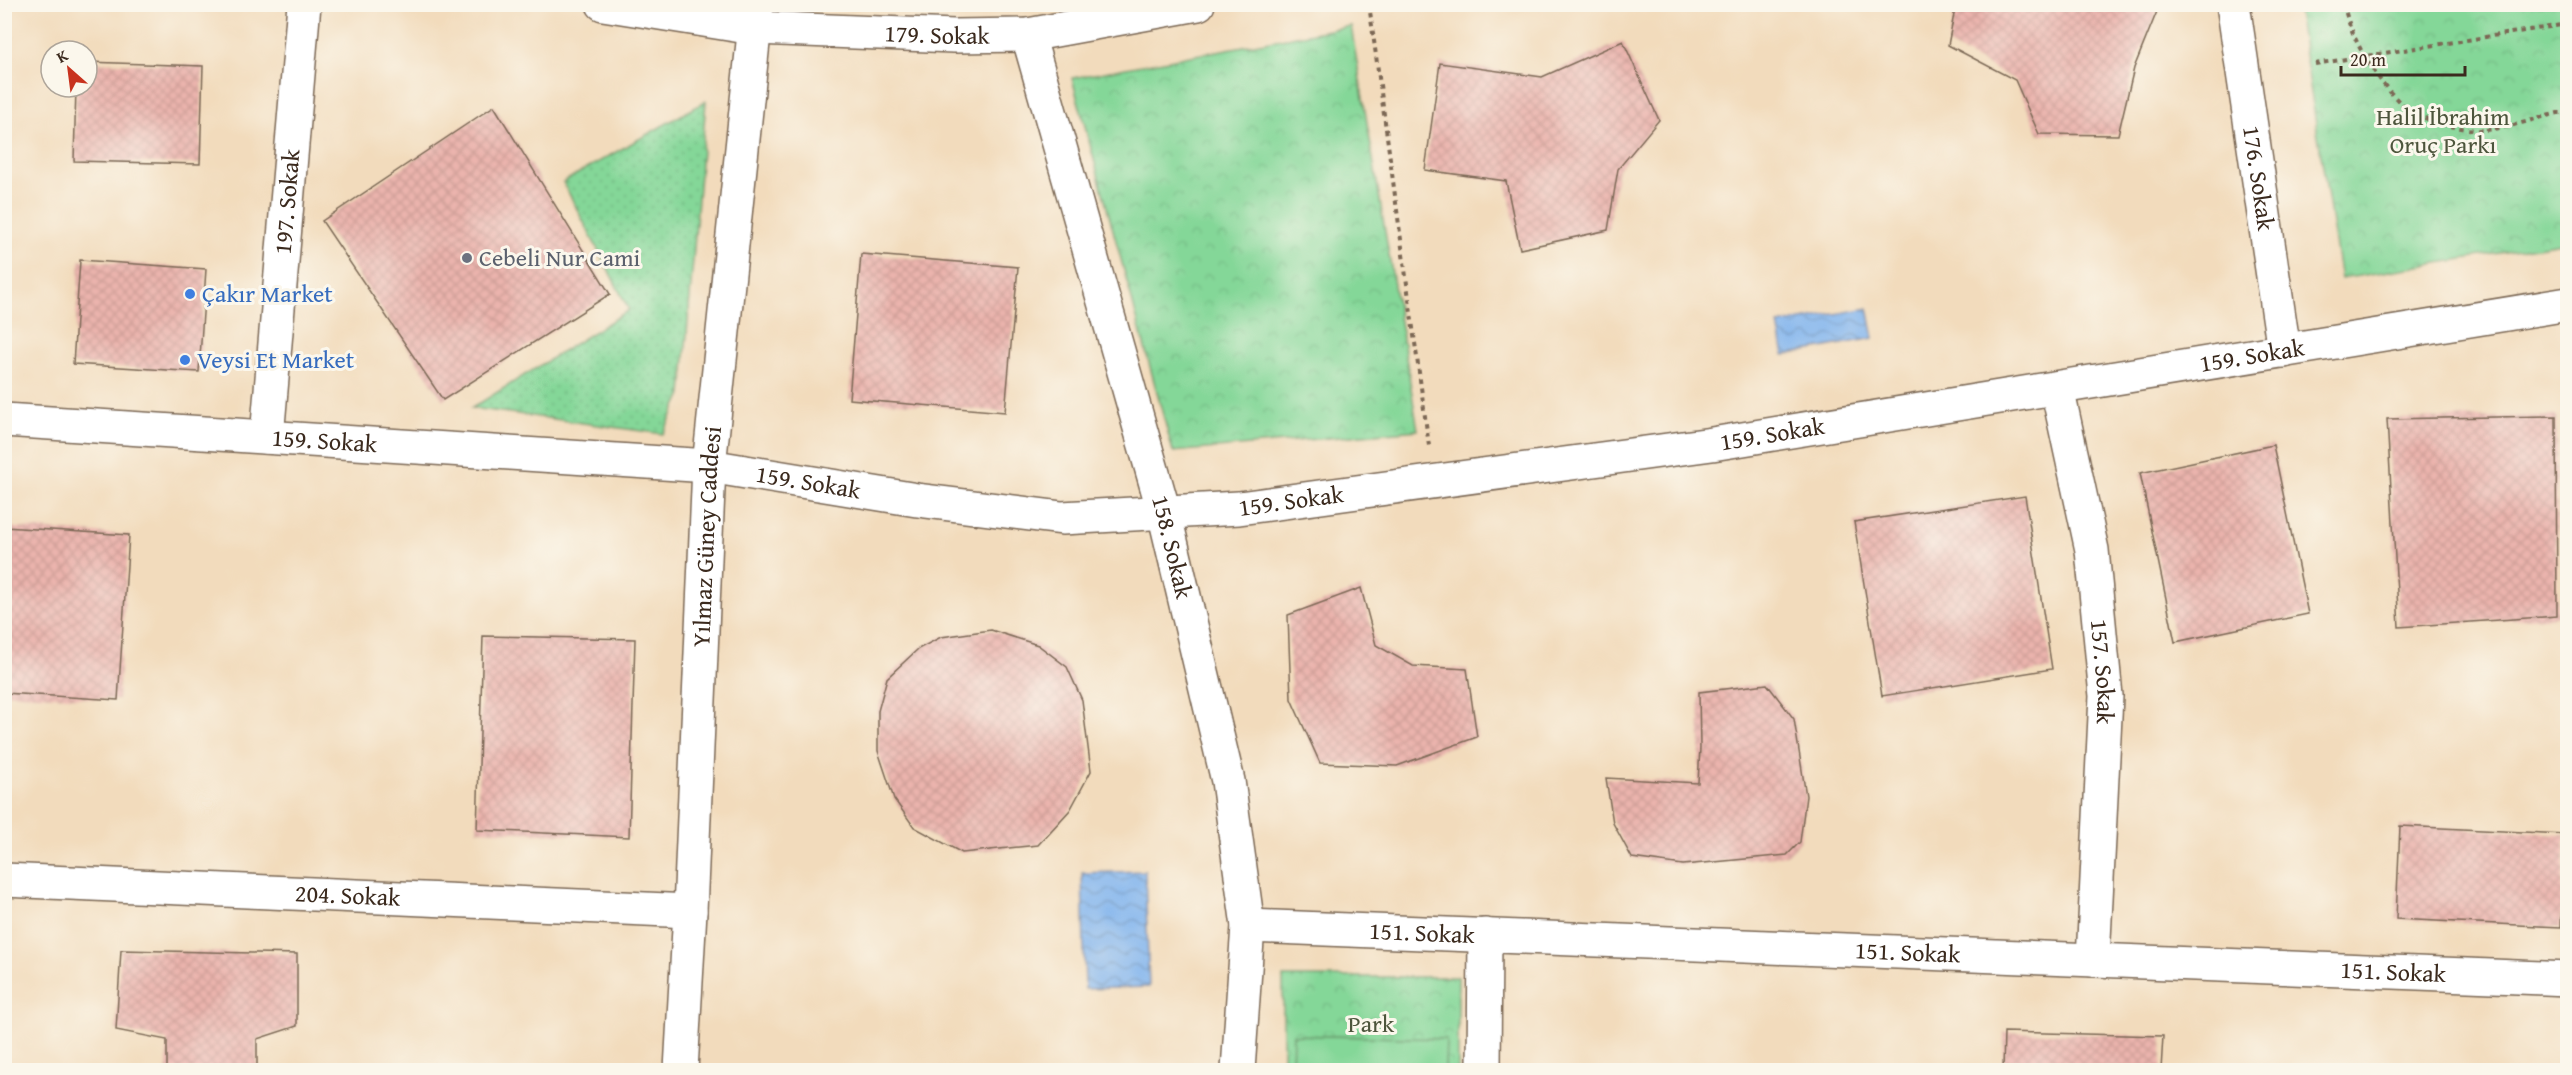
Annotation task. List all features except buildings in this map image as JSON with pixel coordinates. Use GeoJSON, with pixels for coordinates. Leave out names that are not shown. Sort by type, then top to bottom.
{"type":"FeatureCollection","features":[{"type":"Feature","properties":{"kind":"street","name":"197. Sokak"},"geometry":{"type":"LineString","coordinates":[[267,437],[304,4]]}},
{"type":"Feature","properties":{"kind":"street","name":"179. Sokak"},"geometry":{"type":"LineString","coordinates":[[603,4],[755,16],[954,36],[1028,35],[1198,4]]}},
{"type":"Feature","properties":{"kind":"street","name":"176. Sokak"},"geometry":{"type":"LineString","coordinates":[[2233,4],[2284,351]]}},
{"type":"Feature","properties":{"kind":"street","name":"Yılmaz Güney Caddesi"},"geometry":{"type":"LineString","coordinates":[[681,1071],[710,466],[755,16]]}},
{"type":"Feature","properties":{"kind":"street","name":"158. Sokak"},"geometry":{"type":"LineString","coordinates":[[1028,35],[1164,512],[1228,781],[1248,926],[1238,1071]]}},
{"type":"Feature","properties":{"kind":"street","name":"159. Sokak"},"geometry":{"type":"LineString","coordinates":[[4,420],[710,466],[916,500],[1062,518],[1239,508],[1712,444],[2568,304]]}},
{"type":"Feature","properties":{"kind":"street","name":"157. Sokak"},"geometry":{"type":"LineString","coordinates":[[2057,388],[2092,550],[2106,696],[2093,960]]}},
{"type":"Feature","properties":{"kind":"street","name":"204. Sokak"},"geometry":{"type":"LineString","coordinates":[[4,880],[690,911]]}},
{"type":"Feature","properties":{"kind":"street","name":"151. Sokak"},"geometry":{"type":"LineString","coordinates":[[1248,926],[2568,979]]}},
{"type":"Feature","properties":{"kind":"street"},"geometry":{"type":"LineString","coordinates":[[1484,1071],[1485,935]]}},
{"type":"Feature","properties":{"kind":"path"},"geometry":{"type":"LineString","coordinates":[[1369,4],[1434,482]]}},
{"type":"Feature","properties":{"kind":"path"},"geometry":{"type":"LineString","coordinates":[[2344,4],[2346,16],[2364,56],[2405,107],[2449,128],[2484,130],[2558,112],[2568,114]]}},
{"type":"Feature","properties":{"kind":"path"},"geometry":{"type":"LineString","coordinates":[[2314,64],[2568,24]]}},
{"type":"Feature","properties":{"kind":"green space","name":"Halil İbrahim Oruç Parkı"},"geometry":{"type":"Polygon","coordinates":[[[2297,5],[2567,5],[2567,242],[2341,279],[2297,5]]]}},
{"type":"Feature","properties":{"kind":"green space"},"geometry":{"type":"Polygon","coordinates":[[[1351,26],[1418,430],[1173,452],[1072,78],[1351,26]]]}},
{"type":"Feature","properties":{"kind":"green space"},"geometry":{"type":"Polygon","coordinates":[[[706,101],[682,394],[663,434],[472,408],[629,310],[563,182],[706,101]]]}},
{"type":"Feature","properties":{"kind":"green space","name":"Park"},"geometry":{"type":"Polygon","coordinates":[[[1283,977],[1458,977],[1458,1070],[1283,1070],[1283,977]]]}},
{"type":"Feature","properties":{"kind":"green space"},"geometry":{"type":"Polygon","coordinates":[[[1293,1035],[1446,1039],[1445,1070],[1292,1070],[1293,1035]]]}},
{"type":"Feature","properties":{"kind":"water"},"geometry":{"type":"Polygon","coordinates":[[[1868,308],[1874,338],[1784,355],[1778,324],[1868,308]]]}},
{"type":"Feature","properties":{"kind":"water"},"geometry":{"type":"Polygon","coordinates":[[[1145,871],[1149,987],[1085,989],[1082,873],[1145,871]]]}},
{"type":"Feature","properties":{"kind":"place","name":"Cebeli Nur Cami"},"geometry":{"type":"Point","coordinates":[467,258]}},
{"type":"Feature","properties":{"kind":"place","name":"Çakır Market"},"geometry":{"type":"Point","coordinates":[190,294]}},
{"type":"Feature","properties":{"kind":"place","name":"Veysi Et Market"},"geometry":{"type":"Point","coordinates":[185,360]}}]}
